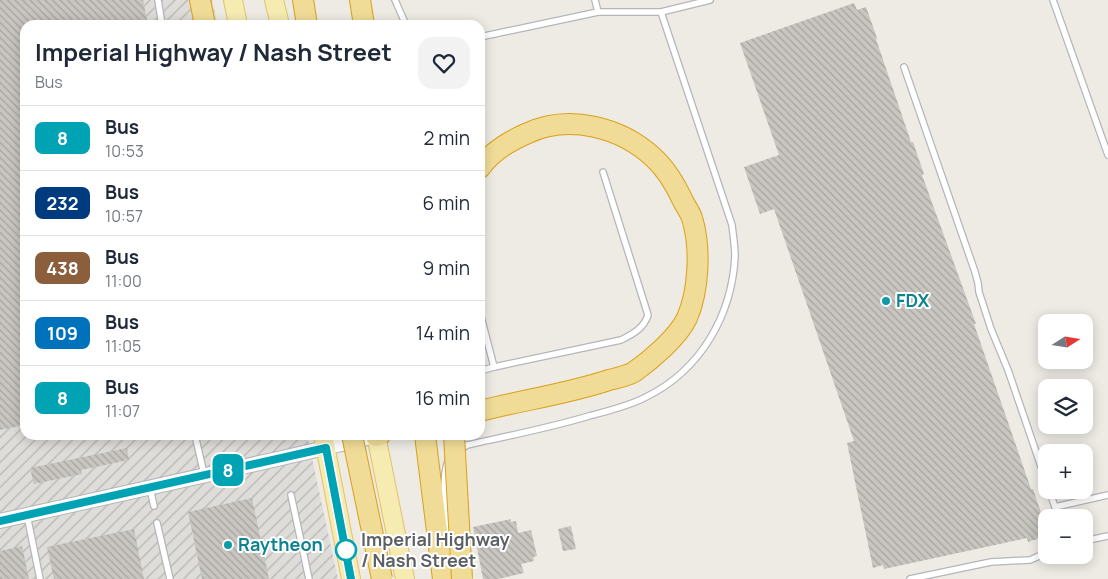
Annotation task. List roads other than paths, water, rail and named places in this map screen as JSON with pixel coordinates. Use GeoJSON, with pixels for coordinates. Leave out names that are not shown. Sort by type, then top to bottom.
{"type":"FeatureCollection","features":[{"type":"Feature","properties":{"kind":"highway"},"geometry":{"type":"LineString","coordinates":[[200,0],[204,20]]}},
{"type":"Feature","properties":{"kind":"highway"},"geometry":{"type":"LineString","coordinates":[[303,0],[306,20]]}},
{"type":"Feature","properties":{"kind":"highway"},"geometry":{"type":"LineString","coordinates":[[360,0],[363,20]]}},
{"type":"Feature","properties":{"kind":"highway"},"geometry":{"type":"LineString","coordinates":[[485,161],[508,142],[536,129],[562,123],[593,125],[625,138],[653,158],[674,182],[692,218],[698,253],[696,288],[686,320],[665,347],[632,373],[594,385],[485,409]]}},
{"type":"Feature","properties":{"kind":"highway"},"geometry":{"type":"LineString","coordinates":[[353,440],[382,579]]}},
{"type":"Feature","properties":{"kind":"highway"},"geometry":{"type":"LineString","coordinates":[[374,440],[388,579]]}},
{"type":"Feature","properties":{"kind":"highway"},"geometry":{"type":"LineString","coordinates":[[426,440],[443,579]]}},
{"type":"Feature","properties":{"kind":"highway"},"geometry":{"type":"LineString","coordinates":[[454,440],[462,579]]}},
{"type":"Feature","properties":{"kind":"main road"},"geometry":{"type":"LineString","coordinates":[[232,0],[237,20]]}},
{"type":"Feature","properties":{"kind":"main road"},"geometry":{"type":"LineString","coordinates":[[274,0],[279,20]]}},
{"type":"Feature","properties":{"kind":"main road"},"geometry":{"type":"LineString","coordinates":[[375,440],[405,579]]}},
{"type":"Feature","properties":{"kind":"main road"},"geometry":{"type":"LineString","coordinates":[[324,442],[351,579]]}},
{"type":"Feature","properties":{"kind":"street"},"geometry":{"type":"LineString","coordinates":[[0,520],[204,475],[324,442],[338,440]]}},
{"type":"Feature","properties":{"kind":"lane"},"geometry":{"type":"LineString","coordinates":[[158,0],[161,20]]}},
{"type":"Feature","properties":{"kind":"lane"},"geometry":{"type":"LineString","coordinates":[[395,0],[404,20]]}},
{"type":"Feature","properties":{"kind":"lane"},"geometry":{"type":"LineString","coordinates":[[595,0],[598,12]]}},
{"type":"Feature","properties":{"kind":"lane"},"geometry":{"type":"LineString","coordinates":[[485,36],[598,12],[661,12],[710,0]]}},
{"type":"Feature","properties":{"kind":"lane"},"geometry":{"type":"LineString","coordinates":[[1053,0],[1108,155]]}},
{"type":"Feature","properties":{"kind":"lane"},"geometry":{"type":"LineString","coordinates":[[452,561],[445,508],[445,470],[450,456],[467,445],[554,426],[612,410],[647,397],[674,379],[701,354],[719,323],[731,288],[735,254],[732,225],[661,12]]}},
{"type":"Feature","properties":{"kind":"lane"},"geometry":{"type":"LineString","coordinates":[[904,67],[975,272],[991,330],[1004,359],[1038,458]]}},
{"type":"Feature","properties":{"kind":"lane"},"geometry":{"type":"LineString","coordinates":[[485,370],[621,340],[634,334],[646,320],[648,315],[603,172]]}},
{"type":"Feature","properties":{"kind":"lane"},"geometry":{"type":"LineString","coordinates":[[485,333],[494,368]]}},
{"type":"Feature","properties":{"kind":"lane"},"geometry":{"type":"LineString","coordinates":[[196,440],[204,475]]}},
{"type":"Feature","properties":{"kind":"lane"},"geometry":{"type":"LineString","coordinates":[[150,487],[154,506]]}},
{"type":"Feature","properties":{"kind":"lane"},"geometry":{"type":"LineString","coordinates":[[291,495],[309,579]]}},
{"type":"Feature","properties":{"kind":"lane"},"geometry":{"type":"LineString","coordinates":[[1052,499],[1055,507],[1108,495]]}},
{"type":"Feature","properties":{"kind":"lane"},"geometry":{"type":"LineString","coordinates":[[27,514],[40,579]]}},
{"type":"Feature","properties":{"kind":"lane"},"geometry":{"type":"LineString","coordinates":[[157,523],[170,579]]}},
{"type":"Feature","properties":{"kind":"lane"},"geometry":{"type":"LineString","coordinates":[[1093,540],[1108,536]]}},
{"type":"Feature","properties":{"kind":"lane"},"geometry":{"type":"LineString","coordinates":[[910,579],[992,562],[1030,560],[1038,556]]}},
{"type":"Feature","properties":{"kind":"place","name":"FDX"},"geometry":{"type":"Point","coordinates":[886,301]}},
{"type":"Feature","properties":{"kind":"place","name":"Raytheon"},"geometry":{"type":"Point","coordinates":[228,545]}},
{"type":"Feature","properties":{"kind":"place","name":"Imperial Highway / Nash Street"},"geometry":{"type":"Point","coordinates":[346,550]}}]}
